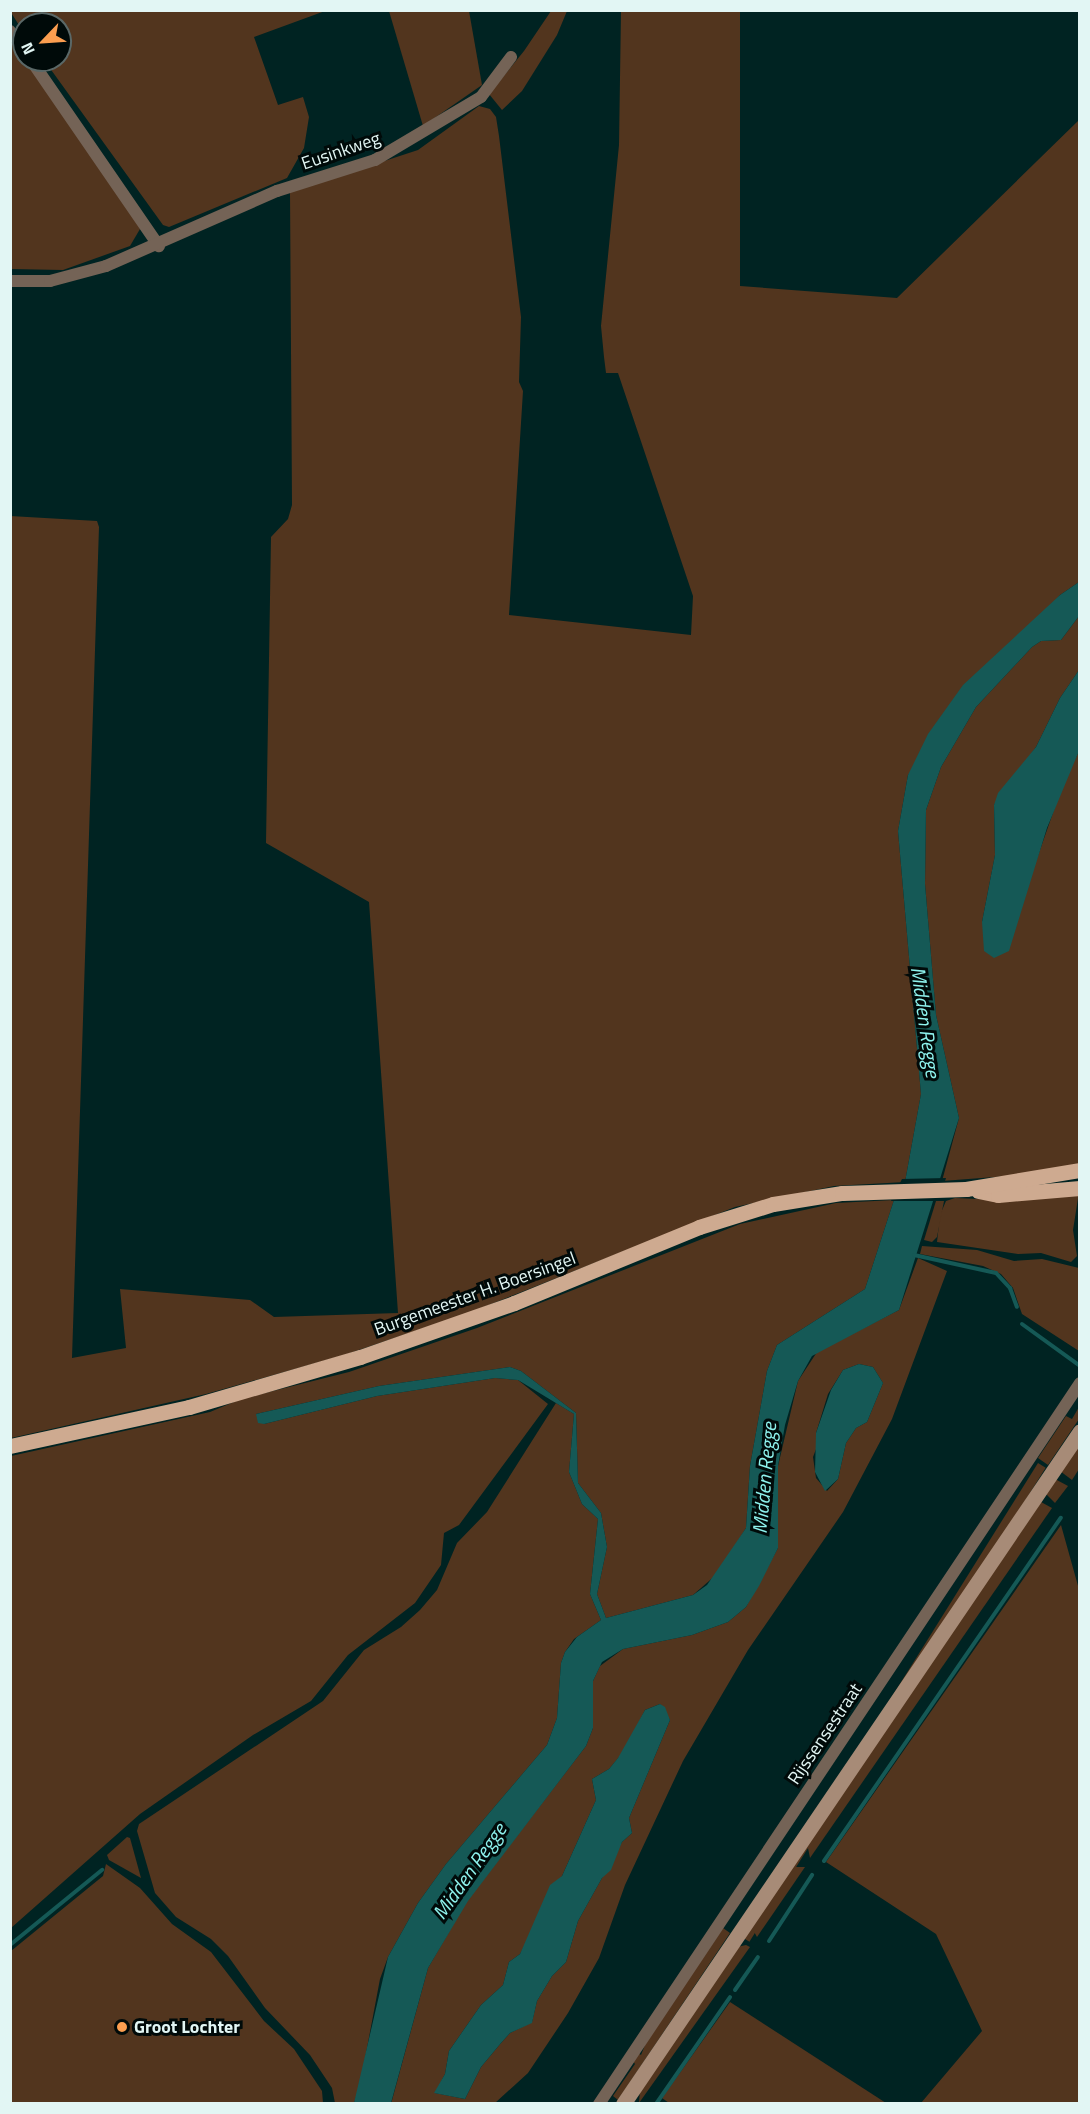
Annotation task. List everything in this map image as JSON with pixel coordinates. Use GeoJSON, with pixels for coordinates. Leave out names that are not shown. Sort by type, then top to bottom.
{"type":"FeatureCollection","features":[{"type":"Feature","properties":{"kind":"main road"},"geometry":{"type":"LineString","coordinates":[[959,1189],[1080,1170]]}},
{"type":"Feature","properties":{"kind":"main road"},"geometry":{"type":"LineString","coordinates":[[959,1189],[998,1195],[1080,1188]]}},
{"type":"Feature","properties":{"kind":"main road","name":"Burgemeester H. Boersingel"},"geometry":{"type":"LineString","coordinates":[[10,1446],[189,1407],[392,1347],[514,1303],[728,1217],[803,1198],[881,1191],[959,1189]]}},
{"type":"Feature","properties":{"kind":"main road"},"geometry":{"type":"LineString","coordinates":[[623,2103],[1080,1431]]}},
{"type":"Feature","properties":{"kind":"street","name":"Eusinkweg"},"geometry":{"type":"LineString","coordinates":[[10,281],[72,277],[159,246],[277,191],[400,148],[481,97],[511,57]]}},
{"type":"Feature","properties":{"kind":"street"},"geometry":{"type":"LineString","coordinates":[[39,72],[159,246]]}},
{"type":"Feature","properties":{"kind":"street","name":"Rijssensestraat"},"geometry":{"type":"LineString","coordinates":[[599,2103],[1080,1383]]}},
{"type":"Feature","properties":{"kind":"shaded area"},"geometry":{"type":"Polygon","coordinates":[[[10,11],[325,11],[254,37],[278,105],[303,97],[309,117],[304,148],[287,178],[169,227],[163,225],[53,72],[72,72],[72,12],[12,12],[12,14],[10,11]]]}},
{"type":"Feature","properties":{"kind":"shaded area"},"geometry":{"type":"Polygon","coordinates":[[[389,11],[469,11],[482,85],[423,126],[389,11]]]}},
{"type":"Feature","properties":{"kind":"shaded area"},"geometry":{"type":"Polygon","coordinates":[[[551,11],[567,11],[557,35],[522,91],[502,110],[489,94],[524,51],[551,11]]]}},
{"type":"Feature","properties":{"kind":"shaded area"},"geometry":{"type":"Polygon","coordinates":[[[621,11],[740,11],[740,286],[897,298],[1079,120],[1079,582],[1060,595],[908,775],[898,831],[921,1094],[905,1182],[834,1186],[735,1207],[471,1312],[344,1355],[206,1394],[11,1438],[10,516],[97,521],[99,527],[72,1358],[126,1348],[120,1289],[250,1300],[274,1317],[398,1313],[369,902],[266,843],[271,537],[288,519],[292,505],[290,192],[418,150],[479,106],[490,109],[496,117],[499,136],[521,317],[519,382],[523,391],[509,615],[691,635],[693,596],[618,373],[606,373],[604,357],[601,326],[619,145],[621,11]]]}},
{"type":"Feature","properties":{"kind":"shaded area"},"geometry":{"type":"Polygon","coordinates":[[[10,39],[12,42],[12,72],[33,72],[138,221],[140,229],[130,246],[63,270],[11,269],[10,39]]]}},
{"type":"Feature","properties":{"kind":"shaded area"},"geometry":{"type":"Polygon","coordinates":[[[1079,616],[1079,670],[1060,698],[1036,747],[994,805],[995,855],[982,922],[1033,870],[1062,787],[1079,751],[1079,1166],[1036,1174],[942,1181],[959,1118],[936,1015],[925,884],[926,810],[941,767],[976,707],[1032,647],[1041,641],[1061,640],[1079,616]]]}},
{"type":"Feature","properties":{"kind":"shaded area"},"geometry":{"type":"Polygon","coordinates":[[[1079,1192],[1073,1230],[1077,1256],[1071,1262],[1041,1253],[1018,1254],[937,1242],[940,1215],[946,1201],[955,1198],[1001,1200],[1079,1192]]]}},
{"type":"Feature","properties":{"kind":"shaded area"},"geometry":{"type":"Polygon","coordinates":[[[894,1200],[865,1289],[777,1345],[767,1371],[750,1466],[746,1528],[717,1574],[693,1595],[606,1618],[597,1594],[607,1547],[601,1513],[578,1483],[576,1413],[521,1371],[510,1367],[379,1386],[256,1414],[264,1424],[377,1396],[495,1378],[518,1380],[548,1404],[459,1525],[444,1533],[441,1565],[415,1603],[348,1655],[311,1701],[253,1735],[140,1814],[11,1928],[11,1456],[210,1412],[241,1399],[349,1372],[477,1328],[740,1224],[836,1203],[894,1200]]]}},
{"type":"Feature","properties":{"kind":"shaded area"},"geometry":{"type":"Polygon","coordinates":[[[936,1201],[944,1201],[937,1237],[932,1242],[924,1240],[936,1201]]]}},
{"type":"Feature","properties":{"kind":"shaded area"},"geometry":{"type":"Polygon","coordinates":[[[922,1246],[977,1250],[1014,1261],[1042,1259],[1079,1268],[1079,1351],[1022,1314],[1013,1288],[1001,1274],[983,1266],[920,1254],[922,1246]]]}},
{"type":"Feature","properties":{"kind":"shaded area"},"geometry":{"type":"Polygon","coordinates":[[[918,1258],[947,1271],[892,1419],[843,1512],[748,1650],[683,1761],[625,1885],[599,1958],[568,2013],[528,2073],[495,2103],[391,2104],[428,1968],[467,1901],[586,1746],[593,1728],[593,1681],[600,1666],[623,1649],[692,1635],[728,1622],[746,1607],[778,1548],[778,1466],[798,1381],[817,1352],[899,1310],[918,1258]],[[859,1364],[843,1370],[828,1394],[816,1433],[818,1444],[813,1457],[816,1478],[827,1491],[838,1479],[846,1443],[856,1428],[867,1422],[883,1383],[873,1367],[859,1364]],[[660,1704],[645,1710],[625,1750],[609,1769],[592,1779],[596,1800],[562,1876],[520,1954],[509,1962],[503,1985],[481,2005],[449,2051],[445,2074],[435,2093],[465,2099],[481,2067],[501,2043],[510,2033],[532,2022],[537,2001],[552,1976],[566,1962],[578,1921],[622,1842],[632,1833],[629,1818],[670,1720],[660,1704]]]}},
{"type":"Feature","properties":{"kind":"shaded area"},"geometry":{"type":"Polygon","coordinates":[[[556,1403],[574,1414],[569,1472],[582,1504],[598,1519],[590,1594],[601,1620],[574,1639],[565,1652],[561,1663],[557,1718],[547,1745],[446,1864],[418,1903],[388,1957],[380,1979],[360,2085],[354,2103],[335,2103],[332,2088],[310,2055],[265,2008],[228,1956],[211,1939],[176,1917],[155,1893],[137,1831],[139,1824],[323,1701],[364,1650],[401,1627],[420,1610],[437,1590],[457,1543],[487,1512],[556,1403]]]}},
{"type":"Feature","properties":{"kind":"shaded area"},"geometry":{"type":"Polygon","coordinates":[[[1079,1407],[1079,1419],[1048,1465],[1038,1458],[1066,1416],[1072,1419],[1079,1407]]]}},
{"type":"Feature","properties":{"kind":"shaded area"},"geometry":{"type":"Polygon","coordinates":[[[1079,1443],[1079,1469],[1072,1480],[1060,1471],[1079,1443]]]}},
{"type":"Feature","properties":{"kind":"shaded area"},"geometry":{"type":"Polygon","coordinates":[[[1038,1463],[1046,1468],[749,1942],[742,1937],[1038,1463]]]}},
{"type":"Feature","properties":{"kind":"shaded area"},"geometry":{"type":"Polygon","coordinates":[[[1055,1479],[1068,1486],[1055,1503],[1045,1493],[1055,1479]]]}},
{"type":"Feature","properties":{"kind":"shaded area"},"geometry":{"type":"Polygon","coordinates":[[[1041,1502],[1052,1508],[810,1858],[807,1843],[1041,1502]]]}},
{"type":"Feature","properties":{"kind":"shaded area"},"geometry":{"type":"Polygon","coordinates":[[[1061,1525],[1080,1593],[1079,2103],[921,2103],[982,2031],[936,1934],[826,1862],[1061,1525]]]}},
{"type":"Feature","properties":{"kind":"shaded area"},"geometry":{"type":"Polygon","coordinates":[[[127,1837],[130,1838],[141,1878],[109,1860],[107,1855],[127,1837]]]}},
{"type":"Feature","properties":{"kind":"shaded area","name":"Groot Lochter"},"geometry":{"type":"Polygon","coordinates":[[[106,1864],[140,1888],[172,1924],[211,1952],[264,2021],[294,2049],[322,2091],[323,2103],[11,2103],[11,1951],[103,1876],[106,1864]]]}},
{"type":"Feature","properties":{"kind":"shaded area"},"geometry":{"type":"Polygon","coordinates":[[[791,1867],[805,1867],[757,1937],[752,1928],[791,1867]]]}},
{"type":"Feature","properties":{"kind":"shaded area"},"geometry":{"type":"Polygon","coordinates":[[[723,1928],[730,1933],[618,2100],[613,2096],[635,2064],[633,2061],[638,2053],[641,2055],[647,2040],[723,1928]]]}},
{"type":"Feature","properties":{"kind":"shaded area"},"geometry":{"type":"Polygon","coordinates":[[[746,1945],[750,1947],[639,2103],[640,2090],[737,1947],[746,1945]]]}},
{"type":"Feature","properties":{"kind":"shaded area"},"geometry":{"type":"Polygon","coordinates":[[[730,2002],[886,2103],[669,2103],[662,2098],[730,2002]]]}},
{"type":"Feature","properties":{"kind":"water","name":"Midden Regge"},"geometry":{"type":"Polygon","coordinates":[[[1079,582],[1079,616],[1061,640],[1041,641],[1032,647],[976,707],[941,767],[926,810],[925,884],[936,1015],[959,1118],[899,1310],[812,1356],[798,1381],[785,1425],[778,1466],[778,1548],[759,1586],[746,1607],[728,1622],[692,1635],[623,1649],[602,1662],[593,1681],[593,1728],[586,1746],[468,1901],[428,1968],[391,2103],[354,2103],[388,1957],[418,1903],[446,1864],[547,1745],[557,1718],[561,1663],[565,1652],[577,1637],[601,1620],[590,1594],[598,1519],[582,1504],[569,1472],[574,1414],[518,1380],[495,1378],[377,1396],[264,1424],[258,1423],[256,1414],[379,1386],[510,1367],[521,1371],[576,1413],[578,1483],[601,1513],[607,1547],[597,1594],[606,1618],[693,1595],[707,1585],[746,1528],[750,1466],[767,1371],[777,1345],[865,1289],[894,1200],[905,1182],[921,1094],[898,831],[908,775],[928,734],[963,685],[1060,595],[1079,582]]]}},
{"type":"Feature","properties":{"kind":"water"},"geometry":{"type":"Polygon","coordinates":[[[1079,670],[1079,751],[1047,828],[1009,951],[994,958],[984,951],[982,922],[995,855],[994,805],[998,793],[1036,747],[1060,698],[1079,670]]]}},
{"type":"Feature","properties":{"kind":"water"},"geometry":{"type":"Polygon","coordinates":[[[859,1364],[873,1367],[883,1383],[867,1422],[856,1428],[846,1443],[838,1479],[825,1491],[815,1472],[816,1433],[831,1390],[843,1370],[859,1364]]]}},
{"type":"Feature","properties":{"kind":"water"},"geometry":{"type":"Polygon","coordinates":[[[660,1704],[665,1707],[670,1720],[629,1818],[632,1833],[622,1842],[611,1870],[602,1878],[578,1921],[566,1962],[552,1976],[537,2001],[532,2023],[510,2033],[501,2043],[481,2067],[465,2099],[434,2093],[445,2074],[449,2051],[481,2005],[503,1985],[509,1962],[520,1954],[550,1885],[562,1876],[596,1800],[592,1779],[609,1769],[618,1758],[645,1710],[660,1704]]]}},
{"type":"Feature","properties":{"kind":"pier"},"geometry":{"type":"Polygon","coordinates":[[[946,1178],[939,1201],[891,1201],[902,1179],[946,1178]]]}},
{"type":"Feature","properties":{"kind":"waterway"},"geometry":{"type":"LineString","coordinates":[[914,1255],[996,1273],[1010,1288],[1017,1307]]}},
{"type":"Feature","properties":{"kind":"waterway"},"geometry":{"type":"LineString","coordinates":[[1022,1324],[1080,1366]]}},
{"type":"Feature","properties":{"kind":"waterway"},"geometry":{"type":"LineString","coordinates":[[824,1861],[1061,1518]]}},
{"type":"Feature","properties":{"kind":"waterway"},"geometry":{"type":"LineString","coordinates":[[10,1945],[102,1870]]}},
{"type":"Feature","properties":{"kind":"waterway"},"geometry":{"type":"LineString","coordinates":[[769,1941],[812,1875]]}},
{"type":"Feature","properties":{"kind":"waterway"},"geometry":{"type":"LineString","coordinates":[[735,1990],[758,1957]]}},
{"type":"Feature","properties":{"kind":"waterway"},"geometry":{"type":"LineString","coordinates":[[656,2104],[730,1997]]}},
{"type":"Feature","properties":{"kind":"place","name":"Groot Lochter"},"geometry":{"type":"Point","coordinates":[122,2027]}}]}
